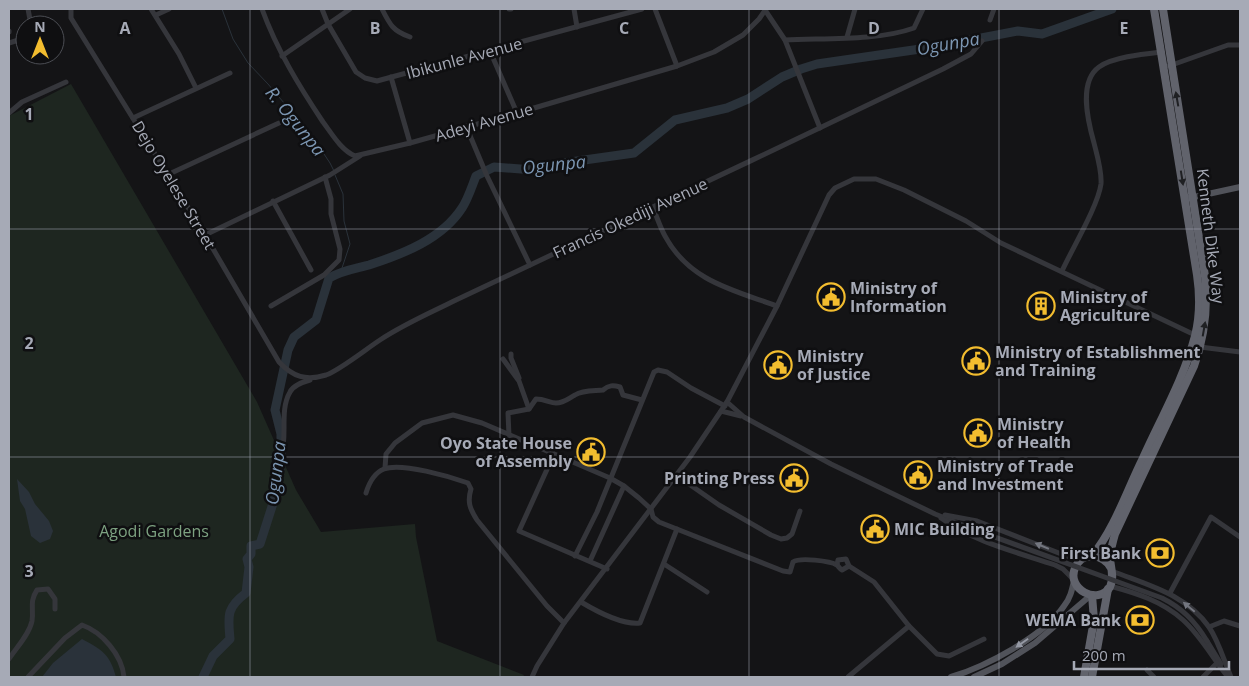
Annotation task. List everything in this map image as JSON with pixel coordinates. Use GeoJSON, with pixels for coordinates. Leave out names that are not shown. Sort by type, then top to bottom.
{"type":"FeatureCollection","features":[{"type":"Feature","properties":{"kind":"highway","name":"Kenneth Dike Way"},"geometry":{"type":"LineString","coordinates":[[1154,9],[1162,52],[1168,67]]}},
{"type":"Feature","properties":{"kind":"highway","name":"Kenneth Dike Way"},"geometry":{"type":"LineString","coordinates":[[1090,556],[1105,537],[1115,518],[1178,383],[1195,335],[1198,315],[1199,291],[1189,198],[1168,67],[1163,9]]}},
{"type":"Feature","properties":{"kind":"highway","name":"Kenneth Dike Way"},"geometry":{"type":"LineString","coordinates":[[1112,569],[1110,554],[1115,534],[1190,374],[1205,327],[1207,298],[1204,268],[1189,198]]}},
{"type":"Feature","properties":{"kind":"highway"},"geometry":{"type":"LineString","coordinates":[[1092,677],[1109,588],[1113,579],[1112,569],[1104,559],[1090,556],[1082,559],[1076,565],[1074,580],[1080,590],[1091,595],[1103,593],[1109,588]]}},
{"type":"Feature","properties":{"kind":"highway"},"geometry":{"type":"LineString","coordinates":[[1084,677],[1094,620],[1091,595]]}},
{"type":"Feature","properties":{"kind":"main road"},"geometry":{"type":"LineString","coordinates":[[1189,198],[1240,187]]}},
{"type":"Feature","properties":{"kind":"main road"},"geometry":{"type":"LineString","coordinates":[[951,677],[992,661],[1030,637],[1055,617],[1064,606],[1069,599],[1074,580]]}},
{"type":"Feature","properties":{"kind":"main road"},"geometry":{"type":"LineString","coordinates":[[974,677],[1002,664],[1035,643],[1091,595]]}},
{"type":"Feature","properties":{"kind":"street","name":"Dejo Oyelese Street"},"geometry":{"type":"LineString","coordinates":[[71,9],[71,18],[205,234],[279,362],[288,372],[298,377],[313,379]]}},
{"type":"Feature","properties":{"kind":"street"},"geometry":{"type":"LineString","coordinates":[[151,9],[156,14],[196,88]]}},
{"type":"Feature","properties":{"kind":"street"},"geometry":{"type":"LineString","coordinates":[[156,14],[169,9]]}},
{"type":"Feature","properties":{"kind":"street","name":"Adeyi Avenue"},"geometry":{"type":"LineString","coordinates":[[262,9],[282,56],[305,96],[344,149],[355,156],[410,143],[677,66],[714,52],[738,38],[751,28],[766,9]]}},
{"type":"Feature","properties":{"kind":"street","name":"Ibikunle Avenue"},"geometry":{"type":"LineString","coordinates":[[322,9],[328,24],[356,72],[364,78],[377,81],[642,9]]}},
{"type":"Feature","properties":{"kind":"street"},"geometry":{"type":"LineString","coordinates":[[282,56],[350,9]]}},
{"type":"Feature","properties":{"kind":"street"},"geometry":{"type":"LineString","coordinates":[[382,9],[397,32],[410,37]]}},
{"type":"Feature","properties":{"kind":"street"},"geometry":{"type":"LineString","coordinates":[[574,9],[577,27]]}},
{"type":"Feature","properties":{"kind":"street"},"geometry":{"type":"LineString","coordinates":[[655,9],[677,66]]}},
{"type":"Feature","properties":{"kind":"street"},"geometry":{"type":"LineString","coordinates":[[766,9],[785,40],[820,128]]}},
{"type":"Feature","properties":{"kind":"street"},"geometry":{"type":"LineString","coordinates":[[847,37],[855,9]]}},
{"type":"Feature","properties":{"kind":"street"},"geometry":{"type":"LineString","coordinates":[[785,40],[878,36],[914,28],[923,9]]}},
{"type":"Feature","properties":{"kind":"street"},"geometry":{"type":"LineString","coordinates":[[990,20],[994,9]]}},
{"type":"Feature","properties":{"kind":"street","name":"Francis Okediji Avenue"},"geometry":{"type":"LineString","coordinates":[[281,456],[286,406],[290,391],[298,384],[329,374],[381,339],[412,321],[943,69],[971,54],[982,41]]}},
{"type":"Feature","properties":{"kind":"street"},"geometry":{"type":"LineString","coordinates":[[1168,67],[1228,46],[1240,45]]}},
{"type":"Feature","properties":{"kind":"street"},"geometry":{"type":"LineString","coordinates":[[490,51],[517,113]]}},
{"type":"Feature","properties":{"kind":"street"},"geometry":{"type":"LineString","coordinates":[[1062,271],[1092,209],[1101,183],[1087,111],[1086,94],[1092,74],[1098,67],[1110,61],[1162,52]]}},
{"type":"Feature","properties":{"kind":"street"},"geometry":{"type":"LineString","coordinates":[[134,118],[230,73]]}},
{"type":"Feature","properties":{"kind":"street"},"geometry":{"type":"LineString","coordinates":[[391,77],[410,143]]}},
{"type":"Feature","properties":{"kind":"street"},"geometry":{"type":"LineString","coordinates":[[9,113],[22,102],[66,82]]}},
{"type":"Feature","properties":{"kind":"street"},"geometry":{"type":"LineString","coordinates":[[167,174],[279,123]]}},
{"type":"Feature","properties":{"kind":"street"},"geometry":{"type":"LineString","coordinates":[[466,126],[487,176],[530,265]]}},
{"type":"Feature","properties":{"kind":"street"},"geometry":{"type":"LineString","coordinates":[[205,234],[341,170],[350,161],[366,153]]}},
{"type":"Feature","properties":{"kind":"street"},"geometry":{"type":"LineString","coordinates":[[271,306],[324,275],[339,260],[340,249],[331,214],[331,199],[327,176]]}},
{"type":"Feature","properties":{"kind":"street"},"geometry":{"type":"LineString","coordinates":[[532,677],[564,623],[582,602],[676,476],[725,406],[777,306],[829,195],[835,188],[854,179],[876,179],[904,190],[966,221],[1001,243],[1195,335]]}},
{"type":"Feature","properties":{"kind":"street"},"geometry":{"type":"LineString","coordinates":[[273,201],[311,270]]}},
{"type":"Feature","properties":{"kind":"street"},"geometry":{"type":"LineString","coordinates":[[653,208],[666,237],[682,259],[698,274],[720,285],[777,306]]}},
{"type":"Feature","properties":{"kind":"street"},"geometry":{"type":"LineString","coordinates":[[1200,347],[1240,352]]}},
{"type":"Feature","properties":{"kind":"street"},"geometry":{"type":"LineString","coordinates":[[511,354],[529,409]]}},
{"type":"Feature","properties":{"kind":"street"},"geometry":{"type":"LineString","coordinates":[[504,359],[519,380]]}},
{"type":"Feature","properties":{"kind":"street"},"geometry":{"type":"LineString","coordinates":[[575,556],[597,512],[654,372],[658,370],[667,372],[691,388],[744,417],[934,514],[1172,603],[1196,624],[1229,677]]}},
{"type":"Feature","properties":{"kind":"street"},"geometry":{"type":"LineString","coordinates":[[510,436],[508,413],[529,409],[536,399],[546,399],[557,403],[568,400],[578,393],[603,390],[607,386],[613,385],[620,387],[623,395],[642,400]]}},
{"type":"Feature","properties":{"kind":"street"},"geometry":{"type":"LineString","coordinates":[[725,406],[744,417]]}},
{"type":"Feature","properties":{"kind":"street"},"geometry":{"type":"LineString","coordinates":[[385,468],[386,454],[390,448],[422,423],[453,415],[482,423],[610,478],[624,486],[651,509],[653,517],[659,522],[786,572],[790,572],[793,562],[797,560],[812,560],[837,565],[842,570],[849,566]]}},
{"type":"Feature","properties":{"kind":"street"},"geometry":{"type":"LineString","coordinates":[[554,454],[519,531],[607,569]]}},
{"type":"Feature","properties":{"kind":"street"},"geometry":{"type":"LineString","coordinates":[[366,493],[369,483],[377,474],[385,468],[393,467],[422,470],[468,483],[471,489],[468,497],[469,506],[477,520],[547,606],[564,623]]}},
{"type":"Feature","properties":{"kind":"street"},"geometry":{"type":"LineString","coordinates":[[676,476],[719,505],[776,537],[788,538],[792,534],[800,511]]}},
{"type":"Feature","properties":{"kind":"street"},"geometry":{"type":"LineString","coordinates":[[590,561],[624,486]]}},
{"type":"Feature","properties":{"kind":"street"},"geometry":{"type":"LineString","coordinates":[[934,514],[977,522],[1069,557],[1090,556]]}},
{"type":"Feature","properties":{"kind":"street"},"geometry":{"type":"LineString","coordinates":[[934,514],[963,532],[1063,569],[1074,580]]}},
{"type":"Feature","properties":{"kind":"street"},"geometry":{"type":"LineString","coordinates":[[1170,594],[1211,517],[1240,536]]}},
{"type":"Feature","properties":{"kind":"street"},"geometry":{"type":"LineString","coordinates":[[582,602],[616,619],[640,623],[677,529]]}},
{"type":"Feature","properties":{"kind":"street"},"geometry":{"type":"LineString","coordinates":[[837,565],[838,560],[843,558],[848,561],[849,566],[874,582],[909,626],[937,654],[950,656],[984,639]]}},
{"type":"Feature","properties":{"kind":"street"},"geometry":{"type":"LineString","coordinates":[[664,564],[707,592]]}},
{"type":"Feature","properties":{"kind":"street"},"geometry":{"type":"LineString","coordinates":[[1112,569],[1170,594],[1186,604],[1209,626],[1229,677]]}},
{"type":"Feature","properties":{"kind":"street"},"geometry":{"type":"LineString","coordinates":[[1109,588],[1152,599],[1170,609],[1191,628],[1216,663],[1229,677]]}},
{"type":"Feature","properties":{"kind":"street"},"geometry":{"type":"LineString","coordinates":[[9,659],[32,621],[32,601],[37,590],[48,589],[55,599],[55,609]]}},
{"type":"Feature","properties":{"kind":"street"},"geometry":{"type":"LineString","coordinates":[[1209,626],[1224,622],[1240,626]]}},
{"type":"Feature","properties":{"kind":"street"},"geometry":{"type":"LineString","coordinates":[[28,677],[64,638],[82,625],[92,628],[115,652],[124,677]]}},
{"type":"Feature","properties":{"kind":"street"},"geometry":{"type":"LineString","coordinates":[[848,677],[909,626]]}},
{"type":"Feature","properties":{"kind":"street"},"geometry":{"type":"LineString","coordinates":[[1203,677],[1216,663]]}},
{"type":"Feature","properties":{"kind":"street"},"geometry":{"type":"LineString","coordinates":[[1147,670],[1154,677]]}},
{"type":"Feature","properties":{"kind":"green space","name":"Agodi Gardens"},"geometry":{"type":"Polygon","coordinates":[[[71,84],[257,402],[296,490],[321,532],[415,524],[437,641],[524,675],[523,677],[9,677],[9,116],[71,84]]]}},
{"type":"Feature","properties":{"kind":"shaded area"},"geometry":{"type":"Polygon","coordinates":[[[17,479],[29,492],[35,504],[49,521],[53,531],[50,539],[40,543],[31,536],[25,509],[20,501],[17,479]]]}},
{"type":"Feature","properties":{"kind":"shaded area"},"geometry":{"type":"Polygon","coordinates":[[[82,639],[95,646],[108,658],[116,677],[42,677],[53,663],[82,639]]]}},
{"type":"Feature","properties":{"kind":"waterway","name":"R. Ogunpa"},"geometry":{"type":"LineString","coordinates":[[222,9],[233,39],[248,63],[312,136],[334,171]]}},
{"type":"Feature","properties":{"kind":"waterway","name":"Ogunpa"},"geometry":{"type":"LineString","coordinates":[[203,677],[213,656],[230,639],[230,613],[235,603],[246,593],[249,567],[247,559],[251,554],[251,546],[260,544],[276,494],[281,464],[281,434],[275,410],[288,350],[294,337],[316,320],[329,278],[344,271],[395,256],[433,237],[454,219],[462,208],[476,176],[494,167],[533,170],[563,163],[634,153],[675,120],[727,108],[748,99],[782,77],[817,64],[934,47],[1018,31],[1042,34],[1112,9]]}},
{"type":"Feature","properties":{"kind":"waterway","name":"R. Ogunpa"},"geometry":{"type":"LineString","coordinates":[[335,175],[343,194],[344,221],[350,244],[341,271]]}},
{"type":"Feature","properties":{"kind":"place","name":"Ministry of Information"},"geometry":{"type":"Point","coordinates":[831,297]}},
{"type":"Feature","properties":{"kind":"place","name":"Ministry of Agriculture"},"geometry":{"type":"Point","coordinates":[1041,306]}},
{"type":"Feature","properties":{"kind":"place","name":"Ministry of Establishment and Training"},"geometry":{"type":"Point","coordinates":[976,361]}},
{"type":"Feature","properties":{"kind":"place","name":"Ministry of Justice"},"geometry":{"type":"Point","coordinates":[778,365]}},
{"type":"Feature","properties":{"kind":"place","name":"Ministry of Health"},"geometry":{"type":"Point","coordinates":[978,433]}},
{"type":"Feature","properties":{"kind":"place","name":"Oyo State House of Assembly"},"geometry":{"type":"Point","coordinates":[591,452]}},
{"type":"Feature","properties":{"kind":"place","name":"Ministry of Trade and Investment"},"geometry":{"type":"Point","coordinates":[918,475]}},
{"type":"Feature","properties":{"kind":"place","name":"Printing Press"},"geometry":{"type":"Point","coordinates":[794,478]}},
{"type":"Feature","properties":{"kind":"place","name":"MIC Building"},"geometry":{"type":"Point","coordinates":[875,529]}},
{"type":"Feature","properties":{"kind":"place","name":"First Bank"},"geometry":{"type":"Point","coordinates":[1160,553]}},
{"type":"Feature","properties":{"kind":"place","name":"WEMA Bank"},"geometry":{"type":"Point","coordinates":[1140,620]}}]}
